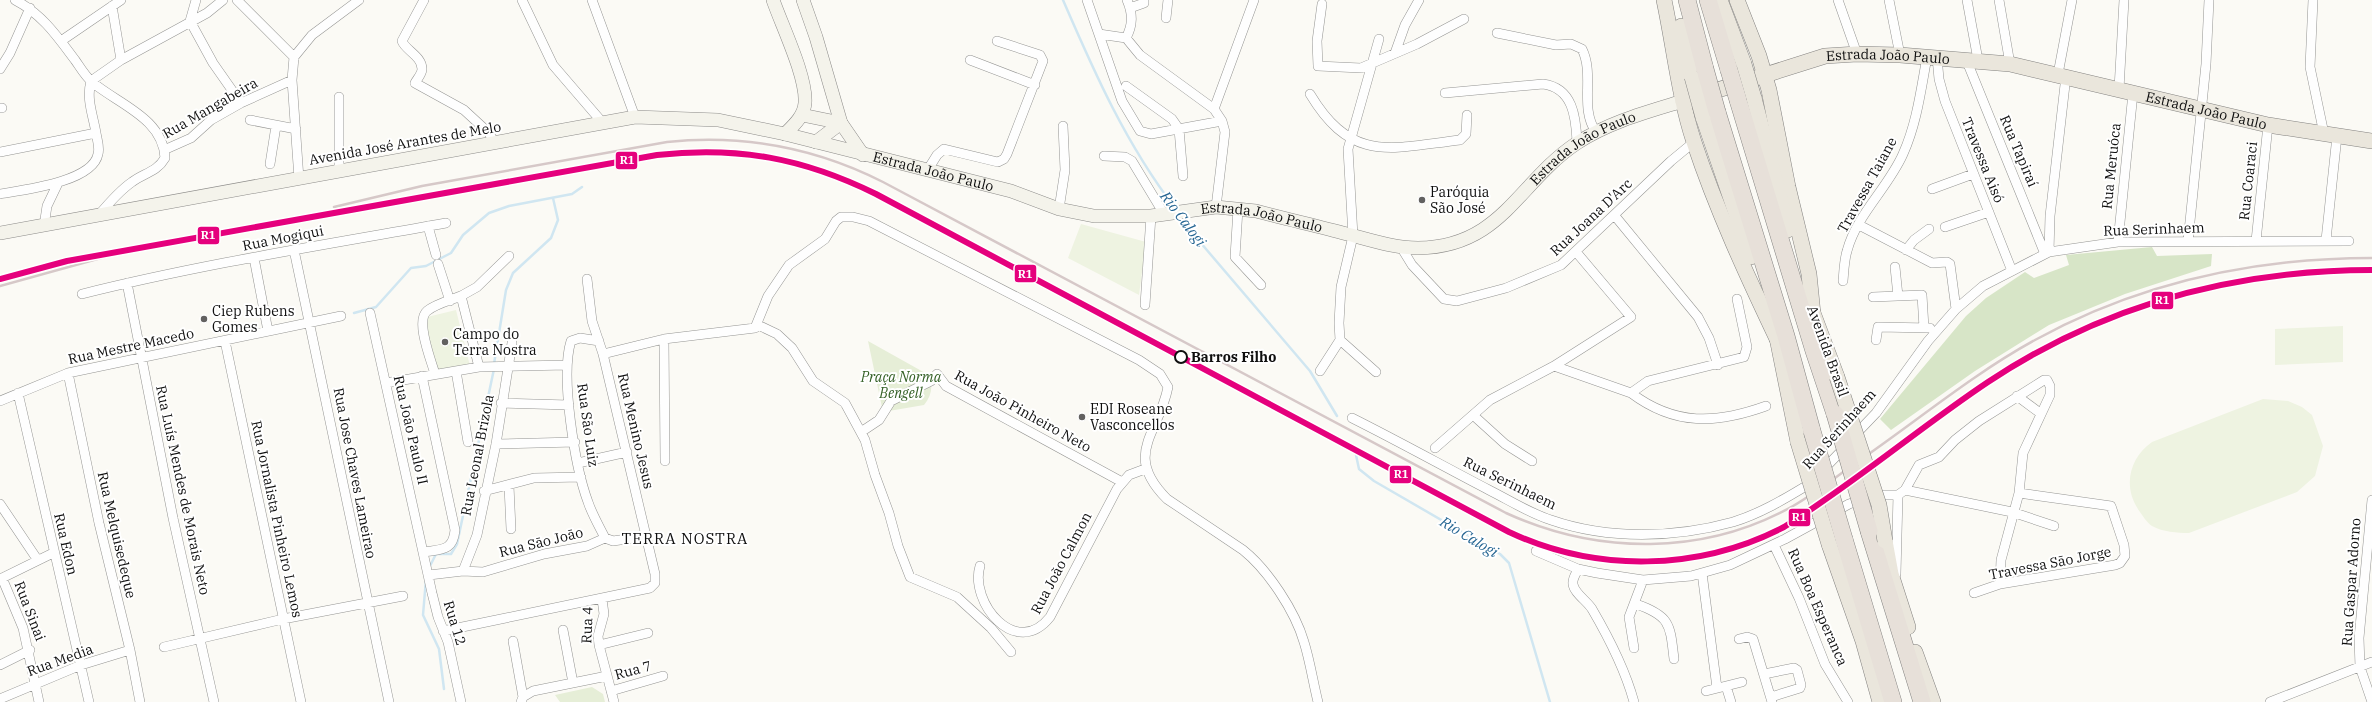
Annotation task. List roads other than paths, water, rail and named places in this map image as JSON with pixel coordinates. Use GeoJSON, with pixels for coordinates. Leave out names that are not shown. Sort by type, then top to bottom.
{"type":"FeatureCollection","features":[{"type":"Feature","properties":{"kind":"highway"},"geometry":{"type":"LineString","coordinates":[[1687,0],[1699,73],[1710,115],[1786,336],[1812,431],[1836,541],[1893,702]]}},
{"type":"Feature","properties":{"kind":"highway","name":"Avenida Brasil"},"geometry":{"type":"LineString","coordinates":[[1708,0],[1737,67],[1814,350],[1835,414],[1869,531],[1924,702]]}},
{"type":"Feature","properties":{"kind":"main road"},"geometry":{"type":"LineString","coordinates":[[773,0],[803,88],[805,103],[802,115],[785,134]]}},
{"type":"Feature","properties":{"kind":"main road"},"geometry":{"type":"LineString","coordinates":[[803,0],[816,37],[841,123],[863,155]]}},
{"type":"Feature","properties":{"kind":"main road"},"geometry":{"type":"LineString","coordinates":[[1664,0],[1683,101],[1694,142],[1758,300],[1778,341]]}},
{"type":"Feature","properties":{"kind":"main road"},"geometry":{"type":"LineString","coordinates":[[1674,0],[1699,73]]}},
{"type":"Feature","properties":{"kind":"main road","name":"Avenida Brasil"},"geometry":{"type":"LineString","coordinates":[[1720,0],[1737,67]]}},
{"type":"Feature","properties":{"kind":"main road"},"geometry":{"type":"LineString","coordinates":[[1737,0],[1754,39],[1765,74],[1809,274],[1813,314]]}},
{"type":"Feature","properties":{"kind":"main road","name":"Estrada João Paulo"},"geometry":{"type":"LineString","coordinates":[[816,142],[1011,191],[1058,209],[1094,216],[1151,216],[1184,210],[1216,207],[1238,209],[1256,211],[1401,247],[1425,247],[1447,244],[1475,235],[1490,226],[1551,165],[1577,142],[1596,132],[1630,117],[1826,56],[1857,54],[1900,55],[2010,64],[2062,75],[2268,125],[2372,141]]}},
{"type":"Feature","properties":{"kind":"main road","name":"Avenida Brasil"},"geometry":{"type":"LineString","coordinates":[[1746,99],[1786,222],[1813,314],[1837,377],[1879,505],[1894,583],[1924,702]]}},
{"type":"Feature","properties":{"kind":"main road"},"geometry":{"type":"LineString","coordinates":[[802,115],[841,123]]}},
{"type":"Feature","properties":{"kind":"main road"},"geometry":{"type":"LineString","coordinates":[[1710,115],[1778,341],[1798,442],[1836,541],[1880,702]]}},
{"type":"Feature","properties":{"kind":"main road","name":"Avenida José Arantes de Melo"},"geometry":{"type":"LineString","coordinates":[[0,233],[495,144],[602,122],[635,117],[718,120],[816,142]]}},
{"type":"Feature","properties":{"kind":"main road"},"geometry":{"type":"LineString","coordinates":[[816,142],[841,123]]}},
{"type":"Feature","properties":{"kind":"street"},"geometry":{"type":"LineString","coordinates":[[15,0],[30,8],[45,21],[91,81],[134,110],[151,127],[164,150],[165,158],[160,166],[132,181],[115,196],[98,216]]}},
{"type":"Feature","properties":{"kind":"street"},"geometry":{"type":"LineString","coordinates":[[61,41],[121,0]]}},
{"type":"Feature","properties":{"kind":"street"},"geometry":{"type":"LineString","coordinates":[[196,0],[190,21],[213,63],[241,103]]}},
{"type":"Feature","properties":{"kind":"street"},"geometry":{"type":"LineString","coordinates":[[0,194],[58,183],[89,169],[96,162],[99,153],[89,101],[91,81],[121,60],[207,13],[223,0]]}},
{"type":"Feature","properties":{"kind":"street"},"geometry":{"type":"LineString","coordinates":[[237,0],[294,57]]}},
{"type":"Feature","properties":{"kind":"street"},"geometry":{"type":"LineString","coordinates":[[299,179],[292,80],[294,57],[312,35],[358,0]]}},
{"type":"Feature","properties":{"kind":"street"},"geometry":{"type":"LineString","coordinates":[[424,0],[402,41],[414,53],[421,65],[422,71],[415,83],[464,110],[489,133],[495,144]]}},
{"type":"Feature","properties":{"kind":"street"},"geometry":{"type":"LineString","coordinates":[[522,0],[553,65],[602,122]]}},
{"type":"Feature","properties":{"kind":"street"},"geometry":{"type":"LineString","coordinates":[[592,0],[635,117]]}},
{"type":"Feature","properties":{"kind":"street"},"geometry":{"type":"LineString","coordinates":[[1087,0],[1122,101],[1135,126],[1144,133],[1151,134],[1222,120]]}},
{"type":"Feature","properties":{"kind":"street"},"geometry":{"type":"LineString","coordinates":[[1126,38],[1130,31],[1132,14],[1129,4],[1144,3],[1144,0]]}},
{"type":"Feature","properties":{"kind":"street"},"geometry":{"type":"LineString","coordinates":[[1166,18],[1168,0]]}},
{"type":"Feature","properties":{"kind":"street"},"geometry":{"type":"LineString","coordinates":[[1214,109],[1254,0]]}},
{"type":"Feature","properties":{"kind":"street"},"geometry":{"type":"LineString","coordinates":[[1395,53],[1405,25],[1419,0]]}},
{"type":"Feature","properties":{"kind":"street"},"geometry":{"type":"LineString","coordinates":[[1838,0],[1857,54]]}},
{"type":"Feature","properties":{"kind":"street"},"geometry":{"type":"LineString","coordinates":[[1888,0],[1900,55]]}},
{"type":"Feature","properties":{"kind":"street","name":"Rua Tapiraí"},"geometry":{"type":"LineString","coordinates":[[1967,0],[1972,60],[2032,220],[2047,253]]}},
{"type":"Feature","properties":{"kind":"street"},"geometry":{"type":"LineString","coordinates":[[1999,0],[2010,64]]}},
{"type":"Feature","properties":{"kind":"street"},"geometry":{"type":"LineString","coordinates":[[2047,253],[2062,75],[2072,0]]}},
{"type":"Feature","properties":{"kind":"street","name":"Rua Meruóca"},"geometry":{"type":"LineString","coordinates":[[2118,242],[2126,91],[2124,0]]}},
{"type":"Feature","properties":{"kind":"street"},"geometry":{"type":"LineString","coordinates":[[2188,241],[2201,109],[2209,0]]}},
{"type":"Feature","properties":{"kind":"street"},"geometry":{"type":"LineString","coordinates":[[2313,0],[2310,67],[2330,135],[2326,240]]}},
{"type":"Feature","properties":{"kind":"street"},"geometry":{"type":"LineString","coordinates":[[1322,4],[1317,41],[1318,66],[1361,68],[1464,19]]}},
{"type":"Feature","properties":{"kind":"street"},"geometry":{"type":"LineString","coordinates":[[112,6],[121,60]]}},
{"type":"Feature","properties":{"kind":"street"},"geometry":{"type":"LineString","coordinates":[[0,69],[10,53],[30,8]]}},
{"type":"Feature","properties":{"kind":"street"},"geometry":{"type":"LineString","coordinates":[[1497,33],[1556,45],[1571,44],[1582,49],[1589,77],[1590,123],[1596,132]]}},
{"type":"Feature","properties":{"kind":"street"},"geometry":{"type":"LineString","coordinates":[[1099,34],[1126,38],[1140,55],[1214,109],[1222,120],[1225,142],[1216,207]]}},
{"type":"Feature","properties":{"kind":"street"},"geometry":{"type":"LineString","coordinates":[[1320,371],[1340,340],[1339,323],[1341,287],[1353,236],[1348,149],[1349,139],[1373,63],[1378,39]]}},
{"type":"Feature","properties":{"kind":"street"},"geometry":{"type":"LineString","coordinates":[[927,171],[936,155],[944,149],[998,162],[1004,159],[1043,65],[1042,58],[997,41]]}},
{"type":"Feature","properties":{"kind":"street","name":"Travessa Aisó"},"geometry":{"type":"LineString","coordinates":[[1932,57],[1942,91],[1973,174],[2012,271]]}},
{"type":"Feature","properties":{"kind":"street","name":"Travessa Taiane"},"geometry":{"type":"LineString","coordinates":[[1843,281],[1847,250],[1859,225],[1903,154],[1917,113],[1932,57]]}},
{"type":"Feature","properties":{"kind":"street"},"geometry":{"type":"LineString","coordinates":[[970,60],[1035,85]]}},
{"type":"Feature","properties":{"kind":"street","name":"Rua Mangabeira"},"geometry":{"type":"LineString","coordinates":[[164,150],[191,138],[210,120],[241,103],[292,80]]}},
{"type":"Feature","properties":{"kind":"street"},"geometry":{"type":"LineString","coordinates":[[1445,93],[1543,84],[1552,85],[1566,95],[1574,114],[1577,142]]}},
{"type":"Feature","properties":{"kind":"street"},"geometry":{"type":"LineString","coordinates":[[1126,86],[1172,119],[1179,129],[1183,176]]}},
{"type":"Feature","properties":{"kind":"street"},"geometry":{"type":"LineString","coordinates":[[1310,94],[1327,118],[1349,139],[1371,146],[1388,148],[1460,140],[1466,134],[1467,115]]}},
{"type":"Feature","properties":{"kind":"street"},"geometry":{"type":"LineString","coordinates":[[339,97],[339,172]]}},
{"type":"Feature","properties":{"kind":"street"},"geometry":{"type":"LineString","coordinates":[[1574,114],[1589,110]]}},
{"type":"Feature","properties":{"kind":"street"},"geometry":{"type":"LineString","coordinates":[[250,120],[296,129]]}},
{"type":"Feature","properties":{"kind":"street","name":"Rua Coaraci"},"geometry":{"type":"LineString","coordinates":[[2256,241],[2268,125]]}},
{"type":"Feature","properties":{"kind":"street"},"geometry":{"type":"LineString","coordinates":[[270,164],[276,126]]}},
{"type":"Feature","properties":{"kind":"street"},"geometry":{"type":"LineString","coordinates":[[1058,209],[1065,170],[1063,126]]}},
{"type":"Feature","properties":{"kind":"street"},"geometry":{"type":"LineString","coordinates":[[0,152],[96,133]]}},
{"type":"Feature","properties":{"kind":"street","name":"Rua Joana D'Arc"},"geometry":{"type":"LineString","coordinates":[[1401,247],[1412,265],[1438,295],[1444,299],[1457,301],[1538,276],[1561,265],[1577,253],[1671,161],[1694,142]]}},
{"type":"Feature","properties":{"kind":"street"},"geometry":{"type":"LineString","coordinates":[[1104,156],[1125,157],[1132,161],[1167,213]]}},
{"type":"Feature","properties":{"kind":"street"},"geometry":{"type":"LineString","coordinates":[[1932,189],[1973,174]]}},
{"type":"Feature","properties":{"kind":"street"},"geometry":{"type":"LineString","coordinates":[[44,226],[47,206],[58,183]]}},
{"type":"Feature","properties":{"kind":"street"},"geometry":{"type":"LineString","coordinates":[[1238,209],[1235,258],[1261,285]]}},
{"type":"Feature","properties":{"kind":"street"},"geometry":{"type":"LineString","coordinates":[[1945,227],[1989,212]]}},
{"type":"Feature","properties":{"kind":"street"},"geometry":{"type":"LineString","coordinates":[[603,354],[664,339],[753,330],[758,325],[768,296],[789,265],[825,239],[836,221],[846,216],[869,221],[1138,360],[1160,374],[1168,387],[1146,446],[1146,469],[1160,492],[1167,499],[1253,558],[1273,584],[1300,632],[1318,702]]}},
{"type":"Feature","properties":{"kind":"street"},"geometry":{"type":"LineString","coordinates":[[1145,304],[1151,216]]}},
{"type":"Feature","properties":{"kind":"street"},"geometry":{"type":"LineString","coordinates":[[1615,216],[1698,317],[1709,338],[1718,365]]}},
{"type":"Feature","properties":{"kind":"street"},"geometry":{"type":"LineString","coordinates":[[2032,220],[2050,216]]}},
{"type":"Feature","properties":{"kind":"street","name":"Rua Mogiqui"},"geometry":{"type":"LineString","coordinates":[[82,294],[126,283],[294,250],[446,223]]}},
{"type":"Feature","properties":{"kind":"street"},"geometry":{"type":"LineString","coordinates":[[1859,225],[1932,263],[1947,262],[1950,264],[1956,309]]}},
{"type":"Feature","properties":{"kind":"street"},"geometry":{"type":"LineString","coordinates":[[428,226],[450,301]]}},
{"type":"Feature","properties":{"kind":"street"},"geometry":{"type":"LineString","coordinates":[[1906,250],[1914,240],[1928,229]]}},
{"type":"Feature","properties":{"kind":"street","name":"Rua Serinhaem"},"geometry":{"type":"LineString","coordinates":[[1352,418],[1551,520],[1579,528],[1641,535],[1700,529],[1734,522],[1760,511],[1806,486],[1876,413],[1939,327],[1956,309],[1983,286],[2047,253],[2118,242],[2349,241]]}},
{"type":"Feature","properties":{"kind":"street","name":"Rua Jose Chaves Lameirao"},"geometry":{"type":"LineString","coordinates":[[294,250],[311,322],[367,603],[389,702]]}},
{"type":"Feature","properties":{"kind":"street"},"geometry":{"type":"LineString","coordinates":[[1435,448],[1490,400],[1554,366],[1631,317],[1577,253]]}},
{"type":"Feature","properties":{"kind":"street"},"geometry":{"type":"LineString","coordinates":[[435,374],[422,321],[428,310],[461,296],[477,287],[509,256]]}},
{"type":"Feature","properties":{"kind":"street"},"geometry":{"type":"LineString","coordinates":[[254,258],[268,331]]}},
{"type":"Feature","properties":{"kind":"street"},"geometry":{"type":"LineString","coordinates":[[1896,268],[1898,296]]}},
{"type":"Feature","properties":{"kind":"street","name":"Rua Menino Jesus"},"geometry":{"type":"LineString","coordinates":[[587,278],[592,321],[603,354],[656,579],[655,583],[650,588],[602,599]]}},
{"type":"Feature","properties":{"kind":"street","name":"Rua Luís Mendes de Morais Neto"},"geometry":{"type":"LineString","coordinates":[[126,283],[173,518],[201,638],[214,702]]}},
{"type":"Feature","properties":{"kind":"street"},"geometry":{"type":"LineString","coordinates":[[1873,297],[1922,295],[1924,328]]}},
{"type":"Feature","properties":{"kind":"street"},"geometry":{"type":"LineString","coordinates":[[461,296],[479,367]]}},
{"type":"Feature","properties":{"kind":"street"},"geometry":{"type":"LineString","coordinates":[[1631,393],[1648,381],[1718,365],[1746,355],[1737,299]]}},
{"type":"Feature","properties":{"kind":"street","name":"Rua Joāo Paulo II"},"geometry":{"type":"LineString","coordinates":[[370,313],[424,552]]}},
{"type":"Feature","properties":{"kind":"street","name":"Rua Mestre Macedo"},"geometry":{"type":"LineString","coordinates":[[0,401],[68,373],[142,359],[341,316]]}},
{"type":"Feature","properties":{"kind":"street"},"geometry":{"type":"LineString","coordinates":[[758,325],[777,334],[792,348],[814,381],[845,403],[862,432],[889,513],[898,546],[910,577],[957,597],[992,628],[1011,652]]}},
{"type":"Feature","properties":{"kind":"street"},"geometry":{"type":"LineString","coordinates":[[1876,340],[1878,328],[1939,327]]}},
{"type":"Feature","properties":{"kind":"street","name":"Rua São Luiz"},"geometry":{"type":"LineString","coordinates":[[599,342],[580,338],[571,341],[567,365],[569,405],[578,463],[588,502],[604,538]]}},
{"type":"Feature","properties":{"kind":"street"},"geometry":{"type":"LineString","coordinates":[[664,339],[665,461]]}},
{"type":"Feature","properties":{"kind":"street"},"geometry":{"type":"LineString","coordinates":[[1340,340],[1376,372]]}},
{"type":"Feature","properties":{"kind":"street","name":"Rua Jornalista Pinheiro Lemos"},"geometry":{"type":"LineString","coordinates":[[225,341],[301,702]]}},
{"type":"Feature","properties":{"kind":"street","name":"Rua Leonal Brizola"},"geometry":{"type":"LineString","coordinates":[[463,571],[477,535],[484,491],[496,444],[501,403],[500,366],[512,343]]}},
{"type":"Feature","properties":{"kind":"street"},"geometry":{"type":"LineString","coordinates":[[386,383],[479,367],[567,365]]}},
{"type":"Feature","properties":{"kind":"street"},"geometry":{"type":"LineString","coordinates":[[1554,366],[1631,393],[1657,410],[1696,420],[1740,415],[1766,406]]}},
{"type":"Feature","properties":{"kind":"street"},"geometry":{"type":"LineString","coordinates":[[456,371],[468,442]]}},
{"type":"Feature","properties":{"kind":"street","name":"Rua Melquisedeque"},"geometry":{"type":"LineString","coordinates":[[68,373],[99,523],[130,650],[140,702]]}},
{"type":"Feature","properties":{"kind":"street","name":"Rua João Pinheiro Neto"},"geometry":{"type":"LineString","coordinates":[[862,432],[879,420],[892,402],[931,381],[937,374],[946,386],[1122,482]]}},
{"type":"Feature","properties":{"kind":"street"},"geometry":{"type":"LineString","coordinates":[[422,376],[456,530],[454,539],[447,548],[424,552]]}},
{"type":"Feature","properties":{"kind":"street"},"geometry":{"type":"LineString","coordinates":[[1894,583],[1901,493],[1919,465],[1939,457],[1958,438],[2017,396],[2044,380],[2048,381],[2050,395],[2040,413],[2024,452],[2019,492],[2012,512],[2001,560],[2000,584]]}},
{"type":"Feature","properties":{"kind":"street","name":"Rua Edon"},"geometry":{"type":"LineString","coordinates":[[18,393],[53,553],[89,702]]}},
{"type":"Feature","properties":{"kind":"street"},"geometry":{"type":"LineString","coordinates":[[2017,396],[2040,413]]}},
{"type":"Feature","properties":{"kind":"street"},"geometry":{"type":"LineString","coordinates":[[501,403],[569,405]]}},
{"type":"Feature","properties":{"kind":"street"},"geometry":{"type":"LineString","coordinates":[[1472,416],[1505,444],[1532,461]]}},
{"type":"Feature","properties":{"kind":"street"},"geometry":{"type":"LineString","coordinates":[[496,444],[575,442]]}},
{"type":"Feature","properties":{"kind":"street"},"geometry":{"type":"LineString","coordinates":[[578,463],[627,452]]}},
{"type":"Feature","properties":{"kind":"street","name":"Rua João Calmon"},"geometry":{"type":"LineString","coordinates":[[980,566],[977,585],[980,595],[999,621],[1010,630],[1019,634],[1037,631],[1050,617],[1122,482],[1129,475],[1146,469]]}},
{"type":"Feature","properties":{"kind":"street"},"geometry":{"type":"LineString","coordinates":[[484,491],[509,486],[534,478],[581,477]]}},
{"type":"Feature","properties":{"kind":"street"},"geometry":{"type":"LineString","coordinates":[[509,486],[511,528]]}},
{"type":"Feature","properties":{"kind":"street","name":"Travessa Sāo Jorge"},"geometry":{"type":"LineString","coordinates":[[1974,593],[2000,584],[2120,563],[2126,553],[2112,508],[2103,503],[2019,492]]}},
{"type":"Feature","properties":{"kind":"street"},"geometry":{"type":"LineString","coordinates":[[1536,551],[1578,569],[1643,580],[1657,580],[1702,572],[1730,565],[1774,545],[1849,504],[1875,495],[1901,493],[2012,512],[2054,526]]}},
{"type":"Feature","properties":{"kind":"street","name":"Rua Gaspar Adorno"},"geometry":{"type":"LineString","coordinates":[[2372,500],[2360,638],[2360,667],[2372,702]]}},
{"type":"Feature","properties":{"kind":"street"},"geometry":{"type":"LineString","coordinates":[[0,504],[37,560]]}},
{"type":"Feature","properties":{"kind":"street","name":"Rua Sāo Joāo"},"geometry":{"type":"LineString","coordinates":[[429,573],[463,571],[483,572],[544,554],[587,546],[604,538],[613,541],[647,536]]}},
{"type":"Feature","properties":{"kind":"street","name":"Rua Boa Esperanca"},"geometry":{"type":"LineString","coordinates":[[1774,545],[1799,598],[1826,664],[1848,702]]}},
{"type":"Feature","properties":{"kind":"street","name":"Rua 12"},"geometry":{"type":"LineString","coordinates":[[424,552],[436,611],[448,642],[461,702]]}},
{"type":"Feature","properties":{"kind":"street"},"geometry":{"type":"LineString","coordinates":[[1,579],[53,553]]}},
{"type":"Feature","properties":{"kind":"street"},"geometry":{"type":"LineString","coordinates":[[1578,569],[1573,580],[1574,587],[1591,607],[1611,644],[1629,683],[1634,702]]}},
{"type":"Feature","properties":{"kind":"street"},"geometry":{"type":"LineString","coordinates":[[1702,572],[1717,688]]}},
{"type":"Feature","properties":{"kind":"street","name":"Rua Sinai"},"geometry":{"type":"LineString","coordinates":[[1,579],[13,601],[30,650],[39,702]]}},
{"type":"Feature","properties":{"kind":"street"},"geometry":{"type":"LineString","coordinates":[[1634,648],[1629,622],[1643,580]]}},
{"type":"Feature","properties":{"kind":"street"},"geometry":{"type":"LineString","coordinates":[[164,647],[283,619],[403,596]]}},
{"type":"Feature","properties":{"kind":"street"},"geometry":{"type":"LineString","coordinates":[[443,631],[602,599]]}},
{"type":"Feature","properties":{"kind":"street","name":"Rua 4"},"geometry":{"type":"LineString","coordinates":[[602,599],[604,614],[598,636],[606,676],[614,702]]}},
{"type":"Feature","properties":{"kind":"street"},"geometry":{"type":"LineString","coordinates":[[1636,604],[1666,619],[1670,626],[1674,659]]}},
{"type":"Feature","properties":{"kind":"street"},"geometry":{"type":"LineString","coordinates":[[563,630],[573,683]]}},
{"type":"Feature","properties":{"kind":"street"},"geometry":{"type":"LineString","coordinates":[[599,644],[648,633]]}},
{"type":"Feature","properties":{"kind":"street"},"geometry":{"type":"LineString","coordinates":[[1739,639],[1747,637],[1753,639],[1772,700],[1800,688],[1801,685],[1797,670],[1794,668],[1764,674]]}},
{"type":"Feature","properties":{"kind":"street"},"geometry":{"type":"LineString","coordinates":[[513,641],[522,700]]}},
{"type":"Feature","properties":{"kind":"street"},"geometry":{"type":"LineString","coordinates":[[0,664],[30,650]]}},
{"type":"Feature","properties":{"kind":"street","name":"Rua Media"},"geometry":{"type":"LineString","coordinates":[[0,699],[36,682],[81,665],[130,650]]}},
{"type":"Feature","properties":{"kind":"street"},"geometry":{"type":"LineString","coordinates":[[2270,702],[2291,699],[2372,662]]}},
{"type":"Feature","properties":{"kind":"street"},"geometry":{"type":"LineString","coordinates":[[522,700],[533,691],[606,676]]}},
{"type":"Feature","properties":{"kind":"street","name":"Rua 7"},"geometry":{"type":"LineString","coordinates":[[611,691],[663,676]]}},
{"type":"Feature","properties":{"kind":"street"},"geometry":{"type":"LineString","coordinates":[[1706,691],[1742,682]]}},
{"type":"Feature","properties":{"kind":"street"},"geometry":{"type":"LineString","coordinates":[[1726,686],[1731,702]]}},
{"type":"Feature","properties":{"kind":"waterway","name":"Rio Calogi"},"geometry":{"type":"LineString","coordinates":[[1063,0],[1087,55],[1126,134],[1157,184],[1175,208]]}},
{"type":"Feature","properties":{"kind":"waterway"},"geometry":{"type":"LineString","coordinates":[[354,313],[376,307],[411,268],[426,266],[451,253],[463,235],[489,213],[509,206],[572,194],[582,187]]}},
{"type":"Feature","properties":{"kind":"waterway"},"geometry":{"type":"LineString","coordinates":[[494,364],[506,290],[513,273],[551,238],[558,220],[553,198]]}},
{"type":"Feature","properties":{"kind":"waterway","name":"Rio Calogi"},"geometry":{"type":"LineString","coordinates":[[1180,216],[1200,242],[1310,371],[1337,416]]}},
{"type":"Feature","properties":{"kind":"waterway"},"geometry":{"type":"LineString","coordinates":[[429,568],[436,554],[451,554],[457,544],[494,369]]}},
{"type":"Feature","properties":{"kind":"waterway","name":"Rio Calogi"},"geometry":{"type":"LineString","coordinates":[[1356,455],[1359,469],[1374,481],[1500,554],[1509,563],[1550,702]]}},
{"type":"Feature","properties":{"kind":"waterway"},"geometry":{"type":"LineString","coordinates":[[426,579],[423,615],[439,649],[444,689]]}},
{"type":"Feature","properties":{"kind":"railway"},"geometry":{"type":"LineString","coordinates":[[334,207],[422,186],[667,142],[724,140],[751,142],[805,152],[831,160],[883,182],[1506,513],[1541,527],[1577,537],[1614,542],[1651,544],[1687,541],[1724,534],[1759,522],[1793,506],[1827,484],[1968,382],[2012,353],[2074,320],[2115,303],[2156,289],[2241,269],[2328,259],[2372,258]]}},
{"type":"Feature","properties":{"kind":"railway"},"geometry":{"type":"LineString","coordinates":[[0,286],[130,250]]}},
{"type":"Feature","properties":{"kind":"place","name":"Paróquia São José"},"geometry":{"type":"Point","coordinates":[1422,200]}},
{"type":"Feature","properties":{"kind":"place","name":"Ciep Rubens Gomes"},"geometry":{"type":"Point","coordinates":[204,319]}},
{"type":"Feature","properties":{"kind":"place","name":"Campo do Terra Nostra"},"geometry":{"type":"Point","coordinates":[445,342]}},
{"type":"Feature","properties":{"kind":"place","name":"Barros Filho"},"geometry":{"type":"Point","coordinates":[1181,357]}},
{"type":"Feature","properties":{"kind":"place","name":"EDI Roseane Vasconcellos"},"geometry":{"type":"Point","coordinates":[1082,417]}},
{"type":"Feature","properties":{"kind":"district","name":"TERRA NOSTRA"},"geometry":{"type":"Point","coordinates":[685,539]}},
{"type":"Feature","properties":{"kind":"park label","name":"Praça Norma Bengell"},"geometry":{"type":"Point","coordinates":[901,386]}}]}
